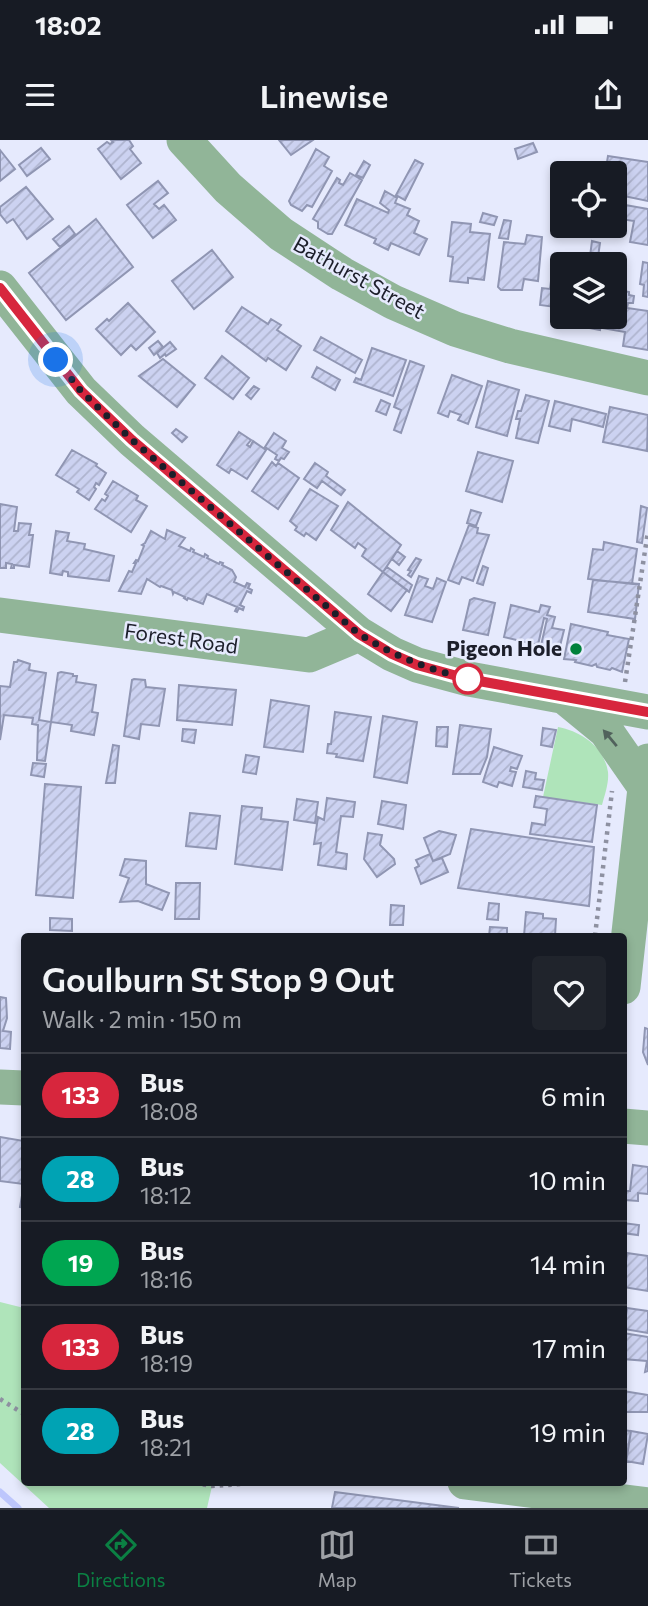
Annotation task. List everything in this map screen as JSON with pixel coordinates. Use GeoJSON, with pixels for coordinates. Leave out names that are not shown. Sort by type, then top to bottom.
{"type":"FeatureCollection","features":[{"type":"Feature","properties":{"kind":"street","name":"Bathurst Street"},"geometry":{"type":"LineString","coordinates":[[184,140],[228,188],[281,234],[342,274],[393,302],[466,332],[510,346],[648,378]]}},
{"type":"Feature","properties":{"kind":"street"},"geometry":{"type":"LineString","coordinates":[[0,288],[81,391],[132,440],[359,634],[417,665],[468,679],[635,710]]}},
{"type":"Feature","properties":{"kind":"street","name":"Forest Road"},"geometry":{"type":"LineString","coordinates":[[0,615],[309,654],[359,634]]}},
{"type":"Feature","properties":{"kind":"street"},"geometry":{"type":"LineString","coordinates":[[565,698],[606,731],[617,746],[647,774],[627,952]]}},
{"type":"Feature","properties":{"kind":"street"},"geometry":{"type":"LineString","coordinates":[[0,1087],[21,1088]]}},
{"type":"Feature","properties":{"kind":"street"},"geometry":{"type":"LineString","coordinates":[[627,1126],[648,1128]]}},
{"type":"Feature","properties":{"kind":"street"},"geometry":{"type":"LineString","coordinates":[[496,1486],[648,1505]]}},
{"type":"Feature","properties":{"kind":"path"},"geometry":{"type":"LineString","coordinates":[[635,710],[648,531]]}},
{"type":"Feature","properties":{"kind":"path"},"geometry":{"type":"LineString","coordinates":[[595,933],[617,746]]}},
{"type":"Feature","properties":{"kind":"path"},"geometry":{"type":"LineString","coordinates":[[0,1399],[21,1411]]}},
{"type":"Feature","properties":{"kind":"green space"},"geometry":{"type":"Polygon","coordinates":[[[558,727],[575,732],[590,741],[602,755],[608,776],[602,805],[543,797],[558,727]]]}},
{"type":"Feature","properties":{"kind":"green space"},"geometry":{"type":"Polygon","coordinates":[[[0,1302],[21,1307],[21,1482],[0,1463],[0,1302]]]}},
{"type":"Feature","properties":{"kind":"green space"},"geometry":{"type":"Polygon","coordinates":[[[25,1486],[212,1486],[207,1508],[49,1508],[25,1486]]]}},
{"type":"Feature","properties":{"kind":"building"},"geometry":{"type":"Polygon","coordinates":[[[111,140],[129,140],[133,146],[130,149],[141,163],[121,179],[98,149],[107,142],[113,142],[111,140]]]}},
{"type":"Feature","properties":{"kind":"building"},"geometry":{"type":"Polygon","coordinates":[[[279,140],[313,140],[291,155],[279,140]]]}},
{"type":"Feature","properties":{"kind":"building"},"geometry":{"type":"Polygon","coordinates":[[[533,143],[537,152],[518,159],[515,149],[533,143]]]}},
{"type":"Feature","properties":{"kind":"building"},"geometry":{"type":"Polygon","coordinates":[[[41,148],[50,159],[27,176],[19,165],[41,148]]]}},
{"type":"Feature","properties":{"kind":"building"},"geometry":{"type":"Polygon","coordinates":[[[316,149],[329,157],[324,166],[332,171],[312,207],[307,205],[302,211],[289,201],[316,149]]]}},
{"type":"Feature","properties":{"kind":"building"},"geometry":{"type":"Polygon","coordinates":[[[0,150],[15,169],[0,181],[0,150]]]}},
{"type":"Feature","properties":{"kind":"building"},"geometry":{"type":"Polygon","coordinates":[[[608,156],[648,162],[648,201],[627,197],[627,161],[607,161],[608,156]]]}},
{"type":"Feature","properties":{"kind":"building"},"geometry":{"type":"Polygon","coordinates":[[[415,160],[423,164],[405,200],[396,195],[415,160]]]}},
{"type":"Feature","properties":{"kind":"building"},"geometry":{"type":"Polygon","coordinates":[[[364,161],[370,165],[363,178],[356,175],[364,161]]]}},
{"type":"Feature","properties":{"kind":"building"},"geometry":{"type":"Polygon","coordinates":[[[350,173],[362,180],[332,234],[328,234],[318,228],[318,222],[313,219],[337,178],[343,185],[350,173]]]}},
{"type":"Feature","properties":{"kind":"building"},"geometry":{"type":"Polygon","coordinates":[[[158,181],[168,193],[154,204],[159,209],[164,205],[176,220],[153,238],[127,205],[158,181]]]}},
{"type":"Feature","properties":{"kind":"building"},"geometry":{"type":"Polygon","coordinates":[[[26,187],[53,219],[27,239],[13,219],[7,223],[0,214],[0,207],[26,187]]]}},
{"type":"Feature","properties":{"kind":"building"},"geometry":{"type":"Polygon","coordinates":[[[385,191],[397,198],[395,203],[410,209],[407,215],[419,221],[414,233],[427,239],[419,255],[391,243],[388,250],[374,243],[376,239],[345,225],[357,199],[388,213],[389,210],[380,203],[385,191]]]}},
{"type":"Feature","properties":{"kind":"building"},"geometry":{"type":"Polygon","coordinates":[[[627,205],[648,209],[648,245],[630,242],[634,221],[627,220],[627,205]]]}},
{"type":"Feature","properties":{"kind":"building"},"geometry":{"type":"Polygon","coordinates":[[[483,213],[497,217],[494,225],[480,222],[483,213]]]}},
{"type":"Feature","properties":{"kind":"building"},"geometry":{"type":"Polygon","coordinates":[[[96,219],[133,267],[66,320],[29,273],[96,219]]]}},
{"type":"Feature","properties":{"kind":"building"},"geometry":{"type":"Polygon","coordinates":[[[504,220],[511,221],[508,239],[499,238],[504,220]]]}},
{"type":"Feature","properties":{"kind":"building"},"geometry":{"type":"Polygon","coordinates":[[[452,222],[471,224],[470,232],[490,234],[484,280],[468,278],[468,283],[450,281],[453,257],[448,256],[452,222]]]}},
{"type":"Feature","properties":{"kind":"building"},"geometry":{"type":"Polygon","coordinates":[[[69,226],[75,234],[60,247],[53,239],[69,226]]]}},
{"type":"Feature","properties":{"kind":"building"},"geometry":{"type":"Polygon","coordinates":[[[527,235],[542,237],[538,281],[524,279],[522,290],[501,290],[498,287],[504,242],[525,244],[527,235]]]}},
{"type":"Feature","properties":{"kind":"building"},"geometry":{"type":"Polygon","coordinates":[[[592,241],[600,243],[599,252],[591,252],[592,241]]]}},
{"type":"Feature","properties":{"kind":"building"},"geometry":{"type":"Polygon","coordinates":[[[212,250],[233,277],[194,309],[172,281],[212,250]]]}},
{"type":"Feature","properties":{"kind":"building"},"geometry":{"type":"Polygon","coordinates":[[[643,262],[648,263],[648,297],[643,296],[644,285],[640,284],[643,262]]]}},
{"type":"Feature","properties":{"kind":"building"},"geometry":{"type":"Polygon","coordinates":[[[542,288],[550,289],[550,306],[540,305],[542,288]]]}},
{"type":"Feature","properties":{"kind":"building"},"geometry":{"type":"Polygon","coordinates":[[[627,292],[634,296],[633,303],[628,303],[627,308],[627,292]]]}},
{"type":"Feature","properties":{"kind":"building"},"geometry":{"type":"Polygon","coordinates":[[[128,303],[155,332],[136,350],[131,345],[121,355],[96,329],[128,303]]]}},
{"type":"Feature","properties":{"kind":"building"},"geometry":{"type":"Polygon","coordinates":[[[242,307],[268,324],[271,319],[281,325],[277,330],[301,346],[286,370],[268,358],[266,361],[226,331],[242,307]]]}},
{"type":"Feature","properties":{"kind":"building"},"geometry":{"type":"Polygon","coordinates":[[[627,308],[648,311],[648,350],[623,346],[625,332],[608,329],[627,329],[627,308]]]}},
{"type":"Feature","properties":{"kind":"building"},"geometry":{"type":"Polygon","coordinates":[[[321,337],[362,360],[355,373],[314,350],[321,337]]]}},
{"type":"Feature","properties":{"kind":"building"},"geometry":{"type":"Polygon","coordinates":[[[158,341],[163,347],[154,355],[149,348],[158,341]]]}},
{"type":"Feature","properties":{"kind":"building"},"geometry":{"type":"Polygon","coordinates":[[[170,342],[176,349],[160,358],[157,353],[170,342]]]}},
{"type":"Feature","properties":{"kind":"building"},"geometry":{"type":"Polygon","coordinates":[[[372,348],[406,360],[393,396],[354,382],[356,378],[361,380],[372,348]]]}},
{"type":"Feature","properties":{"kind":"building"},"geometry":{"type":"Polygon","coordinates":[[[222,356],[249,378],[233,399],[205,378],[222,356]]]}},
{"type":"Feature","properties":{"kind":"building"},"geometry":{"type":"Polygon","coordinates":[[[163,359],[195,385],[177,407],[139,376],[163,359]]]}},
{"type":"Feature","properties":{"kind":"building"},"geometry":{"type":"Polygon","coordinates":[[[410,361],[424,366],[401,433],[394,430],[401,410],[394,407],[410,361]]]}},
{"type":"Feature","properties":{"kind":"building"},"geometry":{"type":"Polygon","coordinates":[[[317,367],[340,380],[335,390],[312,377],[317,367]]]}},
{"type":"Feature","properties":{"kind":"building"},"geometry":{"type":"Polygon","coordinates":[[[452,375],[482,386],[468,424],[458,420],[461,415],[450,411],[448,417],[438,413],[452,375]]]}},
{"type":"Feature","properties":{"kind":"building"},"geometry":{"type":"Polygon","coordinates":[[[488,381],[519,390],[507,436],[476,427],[488,381]]]}},
{"type":"Feature","properties":{"kind":"building"},"geometry":{"type":"Polygon","coordinates":[[[254,386],[259,389],[251,399],[246,395],[254,386]]]}},
{"type":"Feature","properties":{"kind":"building"},"geometry":{"type":"Polygon","coordinates":[[[526,395],[549,401],[538,443],[516,438],[520,419],[516,419],[526,395]]]}},
{"type":"Feature","properties":{"kind":"building"},"geometry":{"type":"Polygon","coordinates":[[[381,400],[390,404],[386,415],[376,411],[381,400]]]}},
{"type":"Feature","properties":{"kind":"building"},"geometry":{"type":"Polygon","coordinates":[[[555,401],[606,414],[603,427],[572,419],[570,431],[549,426],[555,401]]]}},
{"type":"Feature","properties":{"kind":"building"},"geometry":{"type":"Polygon","coordinates":[[[610,407],[648,415],[647,451],[603,442],[610,407]]]}},
{"type":"Feature","properties":{"kind":"building"},"geometry":{"type":"Polygon","coordinates":[[[176,429],[187,437],[182,442],[172,433],[176,429]]]}},
{"type":"Feature","properties":{"kind":"building"},"geometry":{"type":"Polygon","coordinates":[[[239,432],[251,440],[247,445],[250,447],[253,441],[266,450],[247,479],[231,469],[229,473],[217,465],[239,432]]]}},
{"type":"Feature","properties":{"kind":"building"},"geometry":{"type":"Polygon","coordinates":[[[274,433],[286,441],[282,448],[289,452],[279,461],[275,459],[277,455],[265,447],[274,433]]]}},
{"type":"Feature","properties":{"kind":"building"},"geometry":{"type":"Polygon","coordinates":[[[72,450],[97,464],[96,466],[106,473],[99,485],[96,483],[96,489],[89,500],[77,492],[79,489],[56,475],[72,450]]]}},
{"type":"Feature","properties":{"kind":"building"},"geometry":{"type":"Polygon","coordinates":[[[478,452],[513,461],[502,502],[466,491],[478,452]]]}},
{"type":"Feature","properties":{"kind":"building"},"geometry":{"type":"Polygon","coordinates":[[[272,462],[276,466],[278,463],[299,478],[278,509],[252,491],[272,462]]]}},
{"type":"Feature","properties":{"kind":"building"},"geometry":{"type":"Polygon","coordinates":[[[315,463],[328,472],[326,476],[345,490],[341,495],[322,481],[317,488],[304,479],[315,463]]]}},
{"type":"Feature","properties":{"kind":"building"},"geometry":{"type":"Polygon","coordinates":[[[113,481],[138,496],[136,500],[147,506],[131,532],[95,509],[102,499],[105,501],[108,496],[105,494],[113,481]]]}},
{"type":"Feature","properties":{"kind":"building"},"geometry":{"type":"Polygon","coordinates":[[[310,489],[338,506],[316,540],[295,530],[297,527],[290,521],[310,489]]]}},
{"type":"Feature","properties":{"kind":"building"},"geometry":{"type":"Polygon","coordinates":[[[348,502],[401,545],[383,572],[362,556],[366,549],[358,543],[355,548],[331,530],[348,502]]]}},
{"type":"Feature","properties":{"kind":"building"},"geometry":{"type":"Polygon","coordinates":[[[0,504],[17,507],[14,531],[18,531],[19,523],[31,524],[29,535],[33,535],[29,567],[14,565],[14,568],[11,568],[12,564],[6,563],[6,568],[0,568],[0,504]]]}},
{"type":"Feature","properties":{"kind":"building"},"geometry":{"type":"Polygon","coordinates":[[[641,506],[647,508],[642,543],[637,542],[641,506]]]}},
{"type":"Feature","properties":{"kind":"building"},"geometry":{"type":"Polygon","coordinates":[[[471,510],[481,513],[476,526],[467,523],[471,510]]]}},
{"type":"Feature","properties":{"kind":"building"},"geometry":{"type":"Polygon","coordinates":[[[469,525],[478,528],[477,533],[489,535],[473,581],[462,577],[459,584],[448,580],[469,525]]]}},
{"type":"Feature","properties":{"kind":"building"},"geometry":{"type":"Polygon","coordinates":[[[167,530],[185,538],[179,546],[190,551],[191,548],[193,552],[204,557],[205,554],[219,564],[223,563],[222,565],[232,570],[236,577],[234,582],[245,587],[247,583],[250,584],[248,588],[252,590],[251,593],[247,591],[240,605],[244,607],[243,610],[239,608],[237,612],[237,607],[207,594],[203,604],[188,598],[187,600],[147,579],[141,594],[119,591],[129,571],[132,572],[134,563],[138,561],[144,546],[142,545],[151,531],[165,539],[167,530]]]}},
{"type":"Feature","properties":{"kind":"building"},"geometry":{"type":"Polygon","coordinates":[[[56,531],[69,533],[67,541],[85,544],[84,549],[114,556],[109,581],[68,576],[68,572],[63,571],[62,575],[50,573],[56,531]]]}},
{"type":"Feature","properties":{"kind":"building"},"geometry":{"type":"Polygon","coordinates":[[[604,542],[637,549],[632,584],[588,579],[593,549],[603,550],[604,542]]]}},
{"type":"Feature","properties":{"kind":"building"},"geometry":{"type":"Polygon","coordinates":[[[397,551],[405,557],[399,565],[392,559],[397,551]]]}},
{"type":"Feature","properties":{"kind":"building"},"geometry":{"type":"Polygon","coordinates":[[[416,558],[421,560],[411,577],[408,575],[411,571],[408,570],[416,558]]]}},
{"type":"Feature","properties":{"kind":"building"},"geometry":{"type":"Polygon","coordinates":[[[483,566],[488,568],[483,585],[477,583],[483,566]]]}},
{"type":"Feature","properties":{"kind":"building"},"geometry":{"type":"Polygon","coordinates":[[[387,567],[412,585],[409,592],[383,572],[387,567]]]}},
{"type":"Feature","properties":{"kind":"building"},"geometry":{"type":"Polygon","coordinates":[[[383,572],[407,590],[391,611],[368,594],[383,572]]]}},
{"type":"Feature","properties":{"kind":"building"},"geometry":{"type":"Polygon","coordinates":[[[419,576],[428,579],[425,586],[433,589],[437,578],[446,582],[432,622],[405,615],[419,576]]]}},
{"type":"Feature","properties":{"kind":"building"},"geometry":{"type":"Polygon","coordinates":[[[593,580],[639,584],[635,619],[588,612],[593,580]]]}},
{"type":"Feature","properties":{"kind":"building"},"geometry":{"type":"Polygon","coordinates":[[[474,598],[495,603],[488,635],[463,630],[470,600],[474,598]]]}},
{"type":"Feature","properties":{"kind":"building"},"geometry":{"type":"Polygon","coordinates":[[[511,605],[539,612],[541,605],[550,607],[547,615],[555,617],[552,628],[564,630],[558,654],[540,650],[547,619],[544,618],[538,645],[504,637],[511,605]]]}},
{"type":"Feature","properties":{"kind":"building"},"geometry":{"type":"Polygon","coordinates":[[[571,624],[629,639],[622,672],[597,667],[596,664],[592,666],[564,659],[571,624]]]}},
{"type":"Feature","properties":{"kind":"building"},"geometry":{"type":"Polygon","coordinates":[[[18,660],[30,664],[29,670],[46,673],[39,720],[51,722],[45,761],[37,760],[38,725],[32,724],[33,718],[4,715],[0,740],[0,686],[10,687],[14,662],[18,660]]]}},
{"type":"Feature","properties":{"kind":"building"},"geometry":{"type":"Polygon","coordinates":[[[58,673],[77,676],[76,682],[96,685],[92,712],[98,713],[94,735],[71,731],[72,725],[51,722],[58,673]]]}},
{"type":"Feature","properties":{"kind":"building"},"geometry":{"type":"Polygon","coordinates":[[[134,679],[145,680],[146,687],[165,689],[159,726],[141,724],[139,739],[124,736],[134,679]]]}},
{"type":"Feature","properties":{"kind":"building"},"geometry":{"type":"Polygon","coordinates":[[[179,685],[236,690],[232,725],[177,720],[179,685]]]}},
{"type":"Feature","properties":{"kind":"building"},"geometry":{"type":"Polygon","coordinates":[[[271,700],[309,706],[303,752],[264,747],[271,700]]]}},
{"type":"Feature","properties":{"kind":"building"},"geometry":{"type":"Polygon","coordinates":[[[335,712],[371,717],[363,761],[327,753],[328,744],[331,744],[335,712]]]}},
{"type":"Feature","properties":{"kind":"building"},"geometry":{"type":"Polygon","coordinates":[[[383,716],[417,722],[407,783],[374,777],[383,716]]]}},
{"type":"Feature","properties":{"kind":"building"},"geometry":{"type":"Polygon","coordinates":[[[460,725],[491,729],[487,757],[480,774],[453,774],[460,725]]]}},
{"type":"Feature","properties":{"kind":"building"},"geometry":{"type":"Polygon","coordinates":[[[437,727],[448,727],[447,747],[436,746],[437,727]]]}},
{"type":"Feature","properties":{"kind":"building"},"geometry":{"type":"Polygon","coordinates":[[[543,728],[556,730],[552,747],[541,745],[543,728]]]}},
{"type":"Feature","properties":{"kind":"building"},"geometry":{"type":"Polygon","coordinates":[[[183,729],[196,730],[194,743],[182,741],[183,729]]]}},
{"type":"Feature","properties":{"kind":"building"},"geometry":{"type":"Polygon","coordinates":[[[113,745],[119,746],[115,783],[106,783],[113,745]]]}},
{"type":"Feature","properties":{"kind":"building"},"geometry":{"type":"Polygon","coordinates":[[[494,747],[522,756],[517,769],[511,767],[510,771],[516,772],[512,786],[499,782],[497,787],[483,782],[494,747]]]}},
{"type":"Feature","properties":{"kind":"building"},"geometry":{"type":"Polygon","coordinates":[[[246,755],[259,757],[256,774],[243,772],[246,755]]]}},
{"type":"Feature","properties":{"kind":"building"},"geometry":{"type":"Polygon","coordinates":[[[33,763],[46,764],[44,777],[31,775],[33,763]]]}},
{"type":"Feature","properties":{"kind":"building"},"geometry":{"type":"Polygon","coordinates":[[[526,771],[536,773],[535,779],[544,780],[542,790],[523,787],[526,771]]]}},
{"type":"Feature","properties":{"kind":"building"},"geometry":{"type":"Polygon","coordinates":[[[45,784],[81,787],[73,898],[36,895],[45,784]]]}},
{"type":"Feature","properties":{"kind":"building"},"geometry":{"type":"Polygon","coordinates":[[[536,796],[597,805],[592,842],[530,834],[532,823],[545,825],[547,809],[534,807],[536,796]]]}},
{"type":"Feature","properties":{"kind":"building"},"geometry":{"type":"Polygon","coordinates":[[[327,798],[355,802],[353,817],[341,816],[336,852],[347,854],[346,869],[318,865],[321,843],[314,844],[318,817],[324,820],[327,798]]]}},
{"type":"Feature","properties":{"kind":"building"},"geometry":{"type":"Polygon","coordinates":[[[297,799],[318,802],[315,823],[294,820],[297,799]]]}},
{"type":"Feature","properties":{"kind":"building"},"geometry":{"type":"Polygon","coordinates":[[[382,801],[406,805],[403,829],[378,824],[382,801]]]}},
{"type":"Feature","properties":{"kind":"building"},"geometry":{"type":"Polygon","coordinates":[[[242,806],[262,808],[261,819],[288,822],[282,870],[235,864],[242,806]]]}},
{"type":"Feature","properties":{"kind":"building"},"geometry":{"type":"Polygon","coordinates":[[[190,813],[220,816],[216,849],[186,846],[190,813]]]}},
{"type":"Feature","properties":{"kind":"building"},"geometry":{"type":"Polygon","coordinates":[[[471,829],[594,847],[589,906],[458,888],[471,829]]]}},
{"type":"Feature","properties":{"kind":"building"},"geometry":{"type":"Polygon","coordinates":[[[439,831],[456,835],[450,854],[433,861],[424,838],[439,831]]]}},
{"type":"Feature","properties":{"kind":"building"},"geometry":{"type":"Polygon","coordinates":[[[368,833],[382,835],[380,845],[394,859],[395,864],[377,877],[364,859],[368,833]]]}},
{"type":"Feature","properties":{"kind":"building"},"geometry":{"type":"Polygon","coordinates":[[[430,854],[433,861],[442,858],[448,872],[421,884],[415,868],[419,866],[416,860],[430,854]]]}},
{"type":"Feature","properties":{"kind":"building"},"geometry":{"type":"Polygon","coordinates":[[[125,859],[146,861],[146,884],[169,893],[162,910],[138,901],[120,902],[129,878],[120,875],[125,859]]]}},
{"type":"Feature","properties":{"kind":"building"},"geometry":{"type":"Polygon","coordinates":[[[176,883],[200,883],[199,919],[175,919],[176,883]]]}},
{"type":"Feature","properties":{"kind":"building"},"geometry":{"type":"Polygon","coordinates":[[[489,903],[499,904],[498,920],[487,919],[489,903]]]}},
{"type":"Feature","properties":{"kind":"building"},"geometry":{"type":"Polygon","coordinates":[[[391,905],[404,906],[403,925],[390,925],[391,905]]]}},
{"type":"Feature","properties":{"kind":"building"},"geometry":{"type":"Polygon","coordinates":[[[526,912],[556,919],[555,933],[524,933],[526,912]]]}},
{"type":"Feature","properties":{"kind":"building"},"geometry":{"type":"Polygon","coordinates":[[[50,918],[72,919],[72,931],[50,930],[50,918]]]}},
{"type":"Feature","properties":{"kind":"building"},"geometry":{"type":"Polygon","coordinates":[[[490,927],[507,928],[507,933],[489,933],[490,927]]]}},
{"type":"Feature","properties":{"kind":"building"},"geometry":{"type":"Polygon","coordinates":[[[0,997],[6,998],[7,1018],[3,1031],[11,1032],[10,1049],[0,1048],[0,997]]]}},
{"type":"Feature","properties":{"kind":"building"},"geometry":{"type":"Polygon","coordinates":[[[645,1028],[648,1029],[648,1065],[643,1052],[645,1028]]]}},
{"type":"Feature","properties":{"kind":"building"},"geometry":{"type":"Polygon","coordinates":[[[0,1137],[21,1140],[21,1184],[0,1181],[0,1137]]]}},
{"type":"Feature","properties":{"kind":"building"},"geometry":{"type":"Polygon","coordinates":[[[633,1165],[648,1167],[648,1194],[638,1193],[638,1201],[627,1200],[627,1191],[630,1191],[633,1165]]]}},
{"type":"Feature","properties":{"kind":"building"},"geometry":{"type":"Polygon","coordinates":[[[627,1224],[639,1225],[638,1235],[627,1234],[627,1224]]]}},
{"type":"Feature","properties":{"kind":"building"},"geometry":{"type":"Polygon","coordinates":[[[627,1253],[648,1256],[648,1291],[627,1288],[627,1253]]]}},
{"type":"Feature","properties":{"kind":"building"},"geometry":{"type":"Polygon","coordinates":[[[627,1308],[648,1311],[648,1333],[627,1330],[627,1308]]]}},
{"type":"Feature","properties":{"kind":"building"},"geometry":{"type":"Polygon","coordinates":[[[627,1334],[648,1337],[648,1371],[645,1372],[647,1361],[627,1359],[627,1334]]]}},
{"type":"Feature","properties":{"kind":"building"},"geometry":{"type":"Polygon","coordinates":[[[627,1392],[648,1395],[648,1412],[627,1412],[627,1392]]]}},
{"type":"Feature","properties":{"kind":"building"},"geometry":{"type":"Polygon","coordinates":[[[627,1430],[631,1431],[627,1456],[627,1430]]]}},
{"type":"Feature","properties":{"kind":"building"},"geometry":{"type":"Polygon","coordinates":[[[631,1431],[648,1434],[643,1464],[627,1461],[631,1431]]]}},
{"type":"Feature","properties":{"kind":"building"},"geometry":{"type":"Polygon","coordinates":[[[335,1492],[459,1508],[332,1508],[335,1492]]]}},
{"type":"Feature","properties":{"kind":"waterway"},"geometry":{"type":"LineString","coordinates":[[0,1492],[18,1508]]}},
{"type":"Feature","properties":{"kind":"bus line","name":"133"},"geometry":{"type":"LineString","coordinates":[[0,288],[81,391],[132,440],[359,634],[417,665],[468,679],[648,712]]}},
{"type":"Feature","properties":{"kind":"place","name":"Pigeon Hole"},"geometry":{"type":"Point","coordinates":[576,649]}},
{"type":"Feature","properties":{"kind":"route"},"geometry":{"type":"LineString","coordinates":[[56,360],[81,391],[132,440],[359,634],[417,665],[468,679]]}}]}
